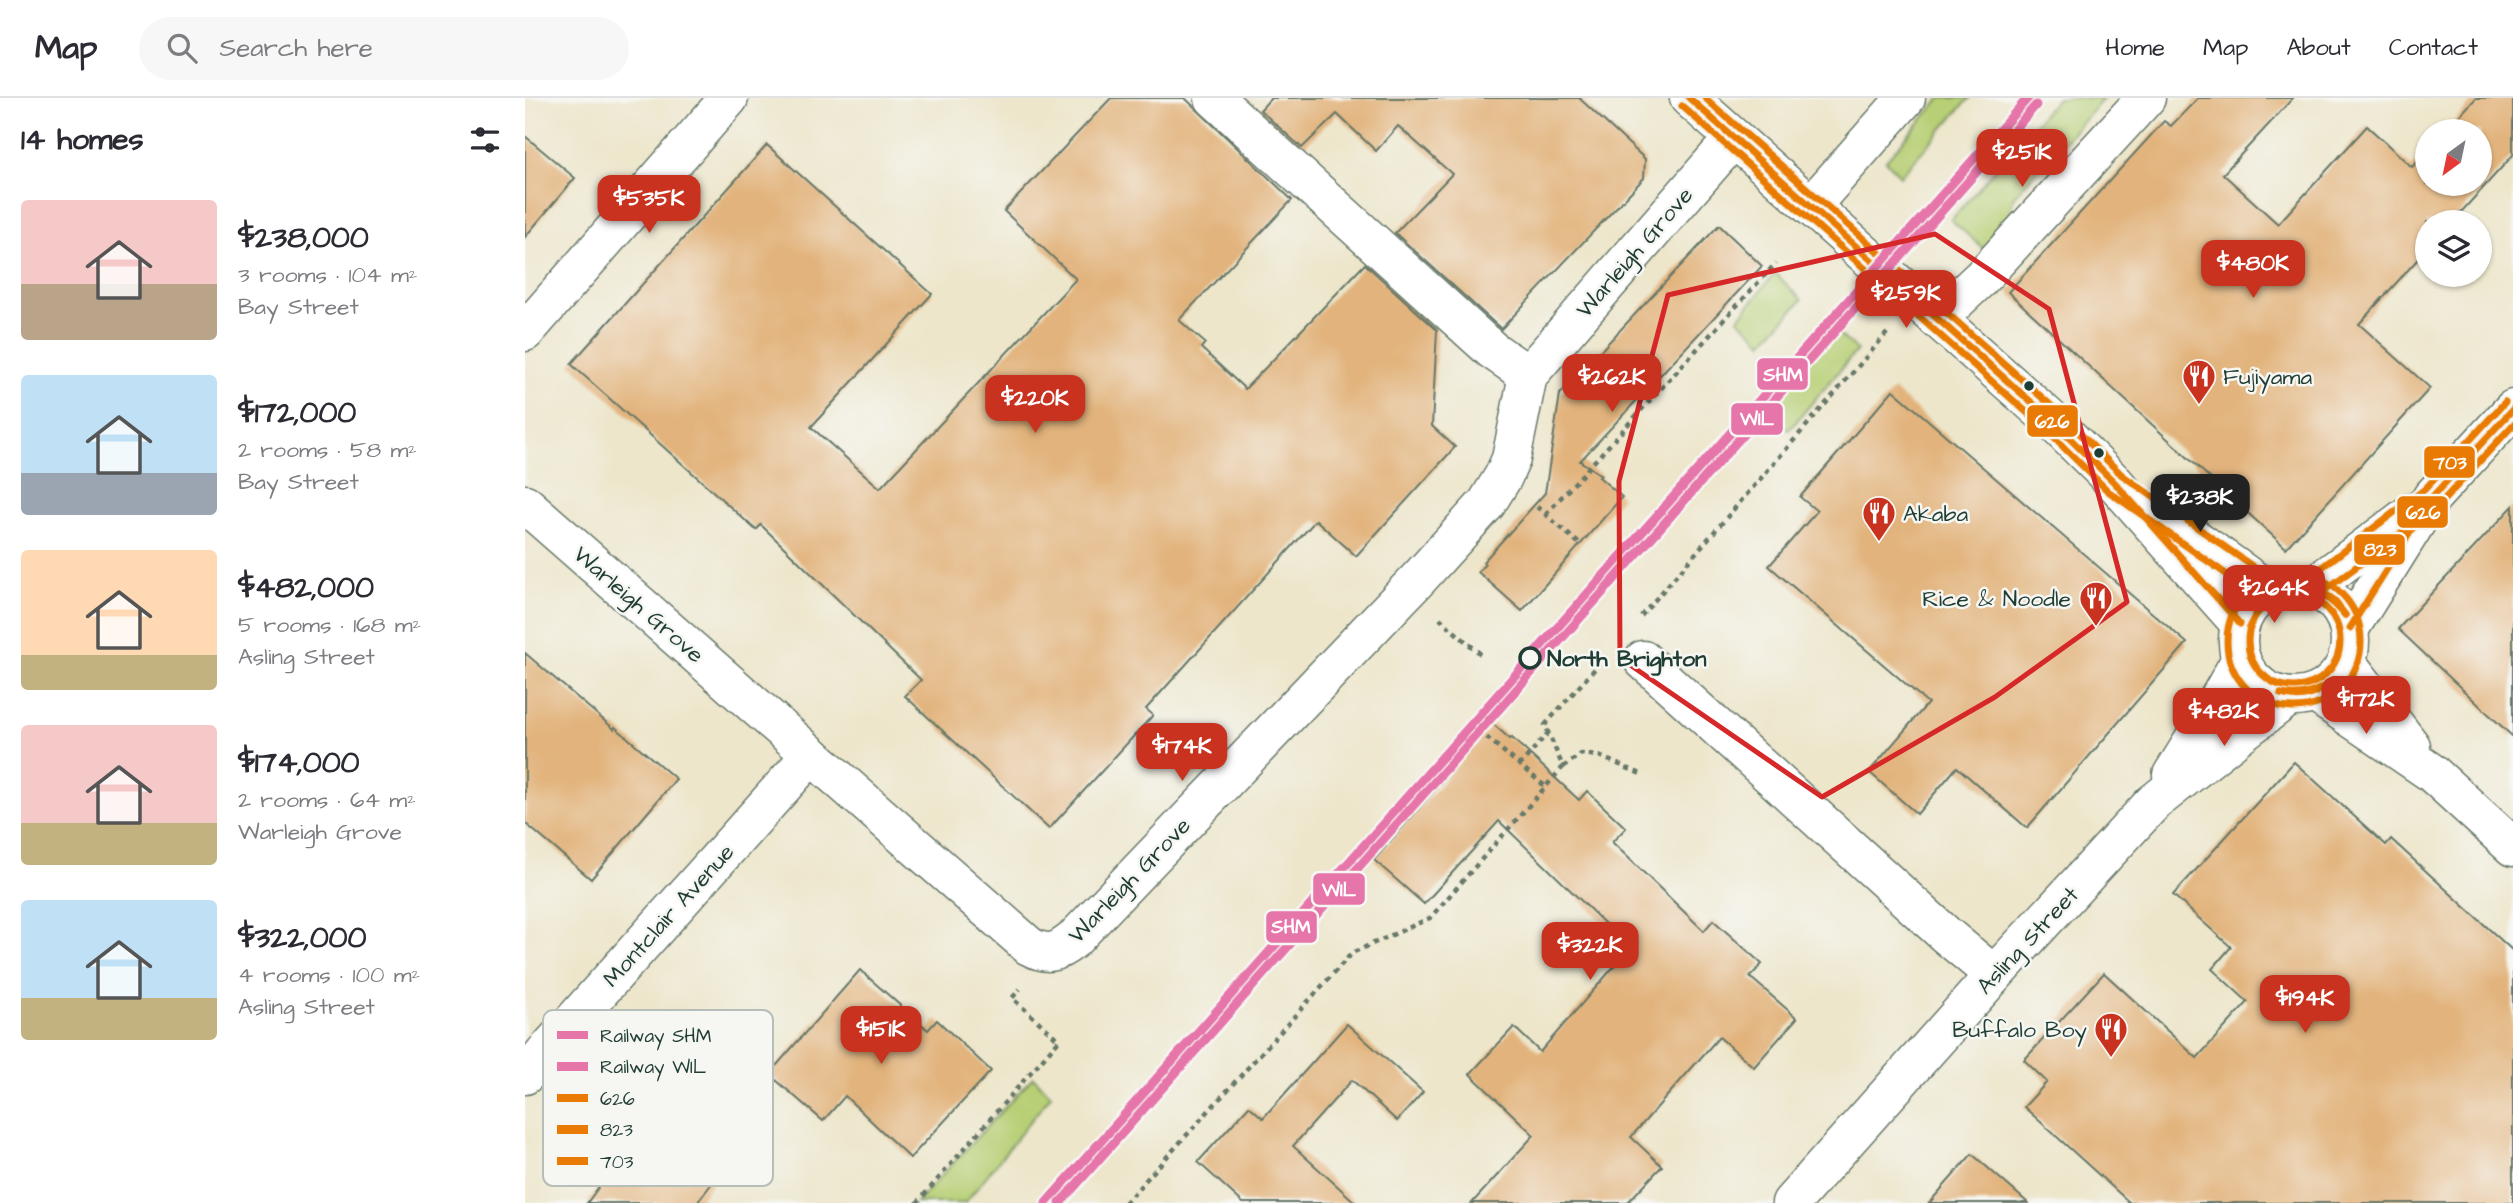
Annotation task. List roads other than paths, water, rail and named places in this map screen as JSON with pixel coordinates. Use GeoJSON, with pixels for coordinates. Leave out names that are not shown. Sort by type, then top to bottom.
{"type":"FeatureCollection","features":[{"type":"Feature","properties":{"kind":"street"},"geometry":{"type":"LineString","coordinates":[[525,332],[729,98]]}},
{"type":"Feature","properties":{"kind":"street"},"geometry":{"type":"LineString","coordinates":[[1214,98],[1492,350],[1528,375]]}},
{"type":"Feature","properties":{"kind":"street"},"geometry":{"type":"LineString","coordinates":[[1689,98],[2048,417],[2115,483],[2240,642],[2248,674],[2273,694],[2303,695],[2329,686],[2340,676],[2348,646],[2432,497]]}},
{"type":"Feature","properties":{"kind":"street"},"geometry":{"type":"LineString","coordinates":[[1811,206],[1906,98]]}},
{"type":"Feature","properties":{"kind":"street"},"geometry":{"type":"LineString","coordinates":[[1927,309],[1981,278],[2146,98]]}},
{"type":"Feature","properties":{"kind":"street","name":"Warleigh Grove"},"geometry":{"type":"LineString","coordinates":[[525,504],[1029,946],[1050,954],[1061,950],[1073,940],[1420,577],[1487,503],[1511,459],[1528,375],[1734,138]]}},
{"type":"Feature","properties":{"kind":"street"},"geometry":{"type":"LineString","coordinates":[[2311,587],[2432,497],[2513,409]]}},
{"type":"Feature","properties":{"kind":"street"},"geometry":{"type":"LineString","coordinates":[[2115,483],[2269,591]]}},
{"type":"Feature","properties":{"kind":"street"},"geometry":{"type":"LineString","coordinates":[[2240,642],[2251,605],[2269,591],[2297,585],[2311,587],[2329,596],[2342,610],[2348,646],[2432,773]]}},
{"type":"Feature","properties":{"kind":"street","name":"Asling Street"},"geometry":{"type":"LineString","coordinates":[[1791,1203],[1994,975],[2153,803],[2210,714],[2240,642]]}},
{"type":"Feature","properties":{"kind":"street"},"geometry":{"type":"LineString","coordinates":[[1643,660],[1946,935],[1994,975]]}},
{"type":"Feature","properties":{"kind":"street"},"geometry":{"type":"LineString","coordinates":[[2303,695],[2432,773],[2513,847]]}},
{"type":"Feature","properties":{"kind":"street","name":"Asling Street"},"geometry":{"type":"LineString","coordinates":[[2153,803],[2303,695]]}},
{"type":"Feature","properties":{"kind":"street","name":"Montclair Avenue"},"geometry":{"type":"LineString","coordinates":[[583,1010],[811,755]]}},
{"type":"Feature","properties":{"kind":"street","name":"Montclair Avenue"},"geometry":{"type":"LineString","coordinates":[[525,1075],[543,1055]]}},
{"type":"Feature","properties":{"kind":"rail line","name":"SHM"},"geometry":{"type":"LineString","coordinates":[[1046,1203],[2028,98]]}},
{"type":"Feature","properties":{"kind":"rail line","name":"WIL"},"geometry":{"type":"LineString","coordinates":[[1060,1203],[2036,105]]}},
{"type":"Feature","properties":{"kind":"place","name":"Fujiyama"},"geometry":{"type":"Point","coordinates":[2199,406]}},
{"type":"Feature","properties":{"kind":"place","name":"Akaba"},"geometry":{"type":"Point","coordinates":[1879,543]}},
{"type":"Feature","properties":{"kind":"place","name":"Rice & Noodle"},"geometry":{"type":"Point","coordinates":[2096,628]}},
{"type":"Feature","properties":{"kind":"place","name":"North Brighton"},"geometry":{"type":"Point","coordinates":[1530,658]}},
{"type":"Feature","properties":{"kind":"place","name":"Buffalo Boy"},"geometry":{"type":"Point","coordinates":[2111,1059]}}]}
